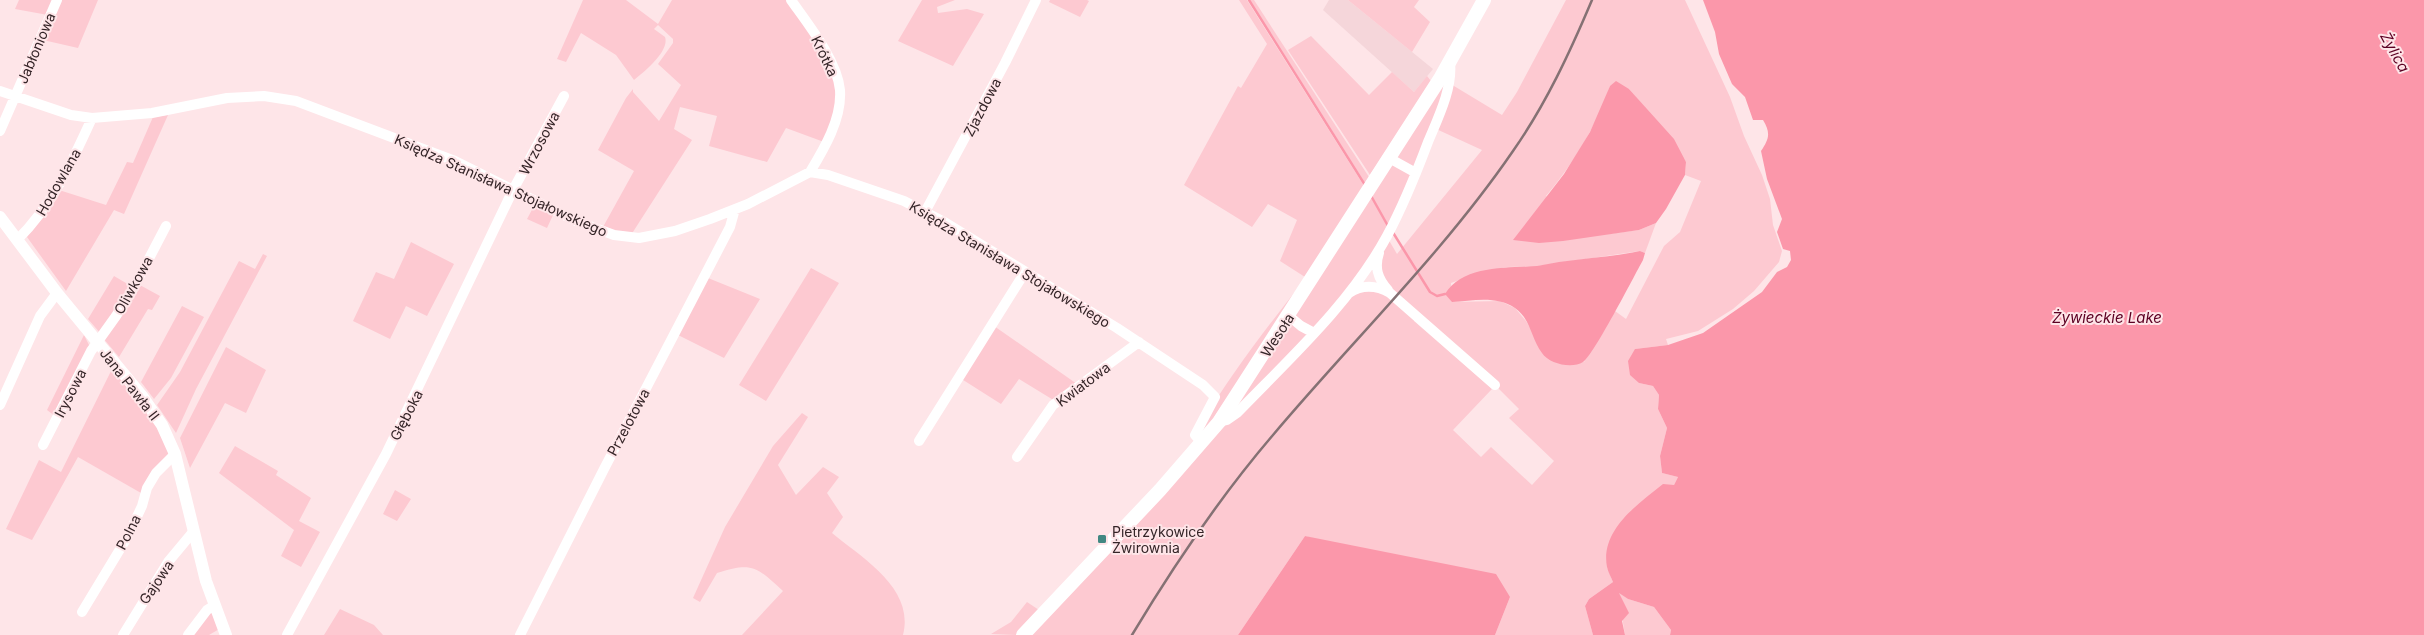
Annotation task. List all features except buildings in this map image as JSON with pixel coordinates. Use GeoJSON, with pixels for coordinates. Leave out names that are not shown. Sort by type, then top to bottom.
{"type":"FeatureCollection","features":[{"type":"Feature","properties":{"kind":"main road","name":"Wesoła"},"geometry":{"type":"LineString","coordinates":[[1023,635],[1202,443],[1219,422],[1289,316],[1450,62],[1484,0]]}},
{"type":"Feature","properties":{"kind":"street","name":"Jabłoniowa"},"geometry":{"type":"LineString","coordinates":[[0,130],[57,0]]}},
{"type":"Feature","properties":{"kind":"street","name":"Krótka"},"geometry":{"type":"LineString","coordinates":[[791,0],[833,67],[840,90],[837,118],[822,153],[810,172]]}},
{"type":"Feature","properties":{"kind":"street","name":"Zjazdowa"},"geometry":{"type":"LineString","coordinates":[[925,212],[1005,63],[1036,0]]}},
{"type":"Feature","properties":{"kind":"street"},"geometry":{"type":"LineString","coordinates":[[1219,422],[1227,420],[1237,413],[1314,333],[1346,295],[1384,241],[1416,173],[1449,83],[1450,62]]}},
{"type":"Feature","properties":{"kind":"street","name":"Księdza Stanisława Stojałowskiego"},"geometry":{"type":"LineString","coordinates":[[0,91],[71,115],[92,118],[122,117],[228,98],[264,96],[296,101],[455,161],[576,221],[614,235],[639,238],[675,232],[735,209],[810,172],[828,175],[904,202],[925,212],[1139,342],[1213,393],[1214,400],[1199,423],[1195,435],[1202,443]]}},
{"type":"Feature","properties":{"kind":"street","name":"Wrzosowa"},"geometry":{"type":"LineString","coordinates":[[513,190],[564,96]]}},
{"type":"Feature","properties":{"kind":"street","name":"Hodowlana"},"geometry":{"type":"LineString","coordinates":[[17,240],[33,225],[49,202],[72,164],[92,118]]}},
{"type":"Feature","properties":{"kind":"street"},"geometry":{"type":"LineString","coordinates":[[1389,158],[1416,173]]}},
{"type":"Feature","properties":{"kind":"street","name":"Głęboka"},"geometry":{"type":"LineString","coordinates":[[287,635],[386,454],[513,190]]}},
{"type":"Feature","properties":{"kind":"street","name":"Przelotowa"},"geometry":{"type":"LineString","coordinates":[[520,635],[604,468],[730,227],[735,209]]}},
{"type":"Feature","properties":{"kind":"street","name":"Jana Pawła II"},"geometry":{"type":"LineString","coordinates":[[0,217],[57,293],[142,396],[162,425],[175,454],[193,532],[226,635]]}},
{"type":"Feature","properties":{"kind":"street","name":"Oliwkowa"},"geometry":{"type":"LineString","coordinates":[[97,342],[132,291],[166,226]]}},
{"type":"Feature","properties":{"kind":"street"},"geometry":{"type":"LineString","coordinates":[[1384,241],[1376,270],[1381,283],[1495,385]]}},
{"type":"Feature","properties":{"kind":"street"},"geometry":{"type":"LineString","coordinates":[[919,441],[1025,272]]}},
{"type":"Feature","properties":{"kind":"street"},"geometry":{"type":"LineString","coordinates":[[1346,295],[1358,287],[1369,286],[1381,288],[1390,293]]}},
{"type":"Feature","properties":{"kind":"street"},"geometry":{"type":"LineString","coordinates":[[0,405],[40,316],[57,293]]}},
{"type":"Feature","properties":{"kind":"street"},"geometry":{"type":"LineString","coordinates":[[1289,316],[1301,326],[1314,333]]}},
{"type":"Feature","properties":{"kind":"street","name":"Irysowa"},"geometry":{"type":"LineString","coordinates":[[44,445],[90,351],[97,342]]}},
{"type":"Feature","properties":{"kind":"street","name":"Kwiatowa"},"geometry":{"type":"LineString","coordinates":[[1017,457],[1053,405],[1139,342]]}},
{"type":"Feature","properties":{"kind":"street","name":"Polna"},"geometry":{"type":"LineString","coordinates":[[82,612],[128,536],[142,506],[146,488],[156,473],[175,454]]}},
{"type":"Feature","properties":{"kind":"street","name":"Gajowa"},"geometry":{"type":"LineString","coordinates":[[124,635],[168,562],[193,532]]}},
{"type":"Feature","properties":{"kind":"street"},"geometry":{"type":"LineString","coordinates":[[188,635],[207,610],[215,605]]}},
{"type":"Feature","properties":{"kind":"shaded area"},"geometry":{"type":"Polygon","coordinates":[[[19,0],[55,0],[48,15],[15,9],[19,0]]]}},
{"type":"Feature","properties":{"kind":"shaded area"},"geometry":{"type":"Polygon","coordinates":[[[60,0],[98,0],[78,48],[43,40],[60,0]]]}},
{"type":"Feature","properties":{"kind":"shaded area"},"geometry":{"type":"Polygon","coordinates":[[[583,0],[626,0],[658,24],[672,0],[788,0],[818,44],[836,79],[838,90],[837,104],[824,142],[786,128],[767,162],[709,146],[717,116],[680,107],[674,129],[692,140],[631,235],[603,227],[634,171],[598,150],[626,98],[633,89],[633,92],[659,121],[681,85],[658,64],[673,43],[673,39],[658,25],[654,29],[665,37],[666,43],[664,48],[655,61],[634,80],[616,55],[581,33],[566,62],[557,59],[583,0]]]}},
{"type":"Feature","properties":{"kind":"shaded area"},"geometry":{"type":"Polygon","coordinates":[[[922,0],[955,0],[937,7],[938,13],[967,9],[984,14],[953,66],[898,41],[922,0]]]}},
{"type":"Feature","properties":{"kind":"shaded area"},"geometry":{"type":"Polygon","coordinates":[[[1050,0],[1089,1],[1080,17],[1049,2],[1050,0]]]}},
{"type":"Feature","properties":{"kind":"shaded area"},"geometry":{"type":"Polygon","coordinates":[[[1239,0],[1247,0],[1364,186],[1305,277],[1280,261],[1297,220],[1268,204],[1252,227],[1184,185],[1238,86],[1241,88],[1267,44],[1239,0]]]}},
{"type":"Feature","properties":{"kind":"shaded area"},"geometry":{"type":"Polygon","coordinates":[[[1250,0],[1254,0],[1369,177],[1365,183],[1250,0]]]}},
{"type":"Feature","properties":{"kind":"shaded area"},"geometry":{"type":"Polygon","coordinates":[[[1329,0],[1348,0],[1433,69],[1414,92],[1323,10],[1329,0]]]}},
{"type":"Feature","properties":{"kind":"shaded area"},"geometry":{"type":"Polygon","coordinates":[[[1348,0],[1419,0],[1414,7],[1430,22],[1412,52],[1348,0]]]}},
{"type":"Feature","properties":{"kind":"shaded area"},"geometry":{"type":"Polygon","coordinates":[[[1566,0],[1685,0],[1730,97],[1744,136],[1762,175],[1770,199],[1773,225],[1782,251],[1779,262],[1754,291],[1733,309],[1698,331],[1666,339],[1668,345],[1635,349],[1639,383],[1653,386],[1659,395],[1658,409],[1667,428],[1660,456],[1662,473],[1678,477],[1674,485],[1607,567],[1613,582],[1589,599],[1585,606],[1593,635],[1495,635],[1510,597],[1305,536],[1238,635],[1023,635],[1202,443],[1450,62],[1449,83],[1502,115],[1517,92],[1566,0]],[[1610,86],[1583,144],[1546,196],[1592,236],[1639,230],[1656,223],[1645,253],[1640,251],[1538,266],[1506,267],[1482,272],[1451,283],[1452,302],[1500,301],[1515,308],[1535,336],[1584,362],[1615,311],[1626,319],[1664,246],[1680,232],[1701,181],[1685,175],[1686,162],[1659,124],[1629,89],[1610,86]],[[1434,128],[1387,237],[1397,254],[1482,150],[1434,128]],[[1377,259],[1348,293],[1381,283],[1377,259]],[[1414,316],[1414,321],[1492,389],[1453,430],[1481,457],[1491,447],[1532,485],[1554,461],[1509,418],[1519,409],[1495,385],[1414,316]]]}},
{"type":"Feature","properties":{"kind":"shaded area"},"geometry":{"type":"Polygon","coordinates":[[[1311,36],[1369,95],[1392,72],[1414,92],[1427,76],[1431,81],[1370,175],[1288,50],[1311,36]]]}},
{"type":"Feature","properties":{"kind":"shaded area"},"geometry":{"type":"Polygon","coordinates":[[[168,115],[124,214],[114,210],[66,291],[27,237],[59,190],[106,205],[127,162],[133,163],[153,117],[168,115]]]}},
{"type":"Feature","properties":{"kind":"shaded area"},"geometry":{"type":"Polygon","coordinates":[[[534,206],[553,215],[547,228],[527,219],[534,206]]]}},
{"type":"Feature","properties":{"kind":"shaded area"},"geometry":{"type":"Polygon","coordinates":[[[411,242],[454,264],[427,316],[406,306],[390,339],[353,321],[376,272],[394,279],[411,242]]]}},
{"type":"Feature","properties":{"kind":"shaded area"},"geometry":{"type":"Polygon","coordinates":[[[263,254],[267,256],[196,389],[176,433],[157,405],[180,372],[239,261],[255,269],[263,254]]]}},
{"type":"Feature","properties":{"kind":"shaded area"},"geometry":{"type":"Polygon","coordinates":[[[811,268],[839,283],[766,401],[739,385],[811,268]]]}},
{"type":"Feature","properties":{"kind":"shaded area"},"geometry":{"type":"Polygon","coordinates":[[[114,276],[131,286],[101,334],[88,319],[114,276]]]}},
{"type":"Feature","properties":{"kind":"shaded area"},"geometry":{"type":"Polygon","coordinates":[[[708,278],[760,299],[724,358],[678,335],[708,278]]]}},
{"type":"Feature","properties":{"kind":"shaded area"},"geometry":{"type":"Polygon","coordinates":[[[138,284],[160,296],[152,310],[148,309],[119,357],[103,338],[138,284]]]}},
{"type":"Feature","properties":{"kind":"shaded area"},"geometry":{"type":"Polygon","coordinates":[[[1301,284],[1302,286],[1202,435],[1200,426],[1223,389],[1301,284]]]}},
{"type":"Feature","properties":{"kind":"shaded area"},"geometry":{"type":"Polygon","coordinates":[[[182,306],[204,317],[171,378],[154,399],[141,382],[182,306]]]}},
{"type":"Feature","properties":{"kind":"shaded area"},"geometry":{"type":"Polygon","coordinates":[[[994,326],[1077,384],[1055,401],[1019,379],[1001,404],[960,378],[994,326]]]}},
{"type":"Feature","properties":{"kind":"shaded area"},"geometry":{"type":"Polygon","coordinates":[[[84,335],[90,347],[55,416],[47,410],[84,335]]]}},
{"type":"Feature","properties":{"kind":"shaded area"},"geometry":{"type":"Polygon","coordinates":[[[226,347],[266,370],[246,413],[225,403],[190,468],[180,438],[226,347]]]}},
{"type":"Feature","properties":{"kind":"shaded area"},"geometry":{"type":"Polygon","coordinates":[[[112,369],[153,420],[171,455],[141,493],[78,457],[32,540],[6,529],[39,460],[61,472],[112,369]]]}},
{"type":"Feature","properties":{"kind":"shaded area"},"geometry":{"type":"Polygon","coordinates":[[[802,413],[808,417],[778,465],[796,495],[823,467],[839,477],[827,493],[843,517],[832,533],[871,564],[894,589],[901,603],[905,618],[903,635],[742,635],[783,591],[766,576],[753,568],[738,568],[717,573],[700,602],[693,598],[725,527],[773,446],[802,413]]]}},
{"type":"Feature","properties":{"kind":"shaded area"},"geometry":{"type":"Polygon","coordinates":[[[235,446],[278,471],[276,475],[311,498],[299,521],[320,532],[301,567],[281,556],[294,530],[219,473],[235,446]]]}},
{"type":"Feature","properties":{"kind":"shaded area"},"geometry":{"type":"Polygon","coordinates":[[[395,490],[411,499],[397,521],[383,514],[395,490]]]}},
{"type":"Feature","properties":{"kind":"shaded area"},"geometry":{"type":"Polygon","coordinates":[[[1618,592],[1628,599],[1654,607],[1671,630],[1670,635],[1625,635],[1618,592]]]}},
{"type":"Feature","properties":{"kind":"shaded area"},"geometry":{"type":"Polygon","coordinates":[[[1027,602],[1039,610],[1016,635],[991,634],[1011,622],[1027,602]]]}},
{"type":"Feature","properties":{"kind":"shaded area"},"geometry":{"type":"Polygon","coordinates":[[[340,609],[374,625],[383,635],[324,635],[340,609]]]}},
{"type":"Feature","properties":{"kind":"shaded area"},"geometry":{"type":"Polygon","coordinates":[[[211,610],[221,628],[209,635],[193,635],[211,610]]]}},
{"type":"Feature","properties":{"kind":"water","name":"Żywieckie Lake"},"geometry":{"type":"Polygon","coordinates":[[[1703,0],[2424,0],[2424,635],[1670,635],[1671,630],[1654,607],[1628,599],[1619,593],[1629,613],[1622,621],[1625,635],[1593,635],[1585,606],[1589,599],[1613,582],[1607,567],[1606,554],[1609,541],[1615,530],[1632,509],[1663,484],[1674,485],[1678,477],[1662,473],[1660,456],[1667,428],[1658,409],[1659,395],[1653,386],[1639,383],[1630,375],[1628,361],[1635,349],[1668,345],[1703,333],[1762,292],[1777,272],[1787,267],[1791,260],[1790,251],[1783,249],[1777,232],[1782,219],[1767,179],[1761,151],[1768,136],[1767,129],[1763,120],[1753,120],[1745,97],[1732,84],[1719,54],[1715,32],[1703,0]]]}},
{"type":"Feature","properties":{"kind":"water"},"geometry":{"type":"Polygon","coordinates":[[[1616,81],[1629,89],[1674,139],[1686,162],[1685,175],[1666,209],[1656,223],[1639,230],[1539,243],[1513,240],[1564,174],[1590,132],[1610,86],[1616,81]]]}},
{"type":"Feature","properties":{"kind":"water"},"geometry":{"type":"Polygon","coordinates":[[[1640,251],[1645,253],[1643,260],[1614,314],[1596,345],[1583,362],[1578,364],[1555,363],[1545,357],[1538,347],[1528,323],[1515,308],[1508,304],[1492,300],[1452,302],[1445,294],[1463,278],[1486,270],[1537,266],[1640,251]]]}},
{"type":"Feature","properties":{"kind":"water"},"geometry":{"type":"Polygon","coordinates":[[[1305,536],[1496,574],[1510,597],[1495,635],[1238,635],[1305,536]]]}},
{"type":"Feature","properties":{"kind":"waterway"},"geometry":{"type":"LineString","coordinates":[[1249,0],[1365,185]]}},
{"type":"Feature","properties":{"kind":"waterway"},"geometry":{"type":"LineString","coordinates":[[1370,194],[1388,226]]}},
{"type":"Feature","properties":{"kind":"waterway"},"geometry":{"type":"LineString","coordinates":[[1392,231],[1430,292],[1437,296],[1445,294]]}},
{"type":"Feature","properties":{"kind":"railway"},"geometry":{"type":"LineString","coordinates":[[1132,635],[1198,532],[1253,459],[1303,400],[1397,296],[1486,189],[1525,133],[1547,96],[1592,0]]}},
{"type":"Feature","properties":{"kind":"place","name":"Pietrzykowice Żwirownia"},"geometry":{"type":"Point","coordinates":[1102,539]}},
{"type":"Feature","properties":{"kind":"water label","name":"Żylica"},"geometry":{"type":"Point","coordinates":[2395,52]}}]}
